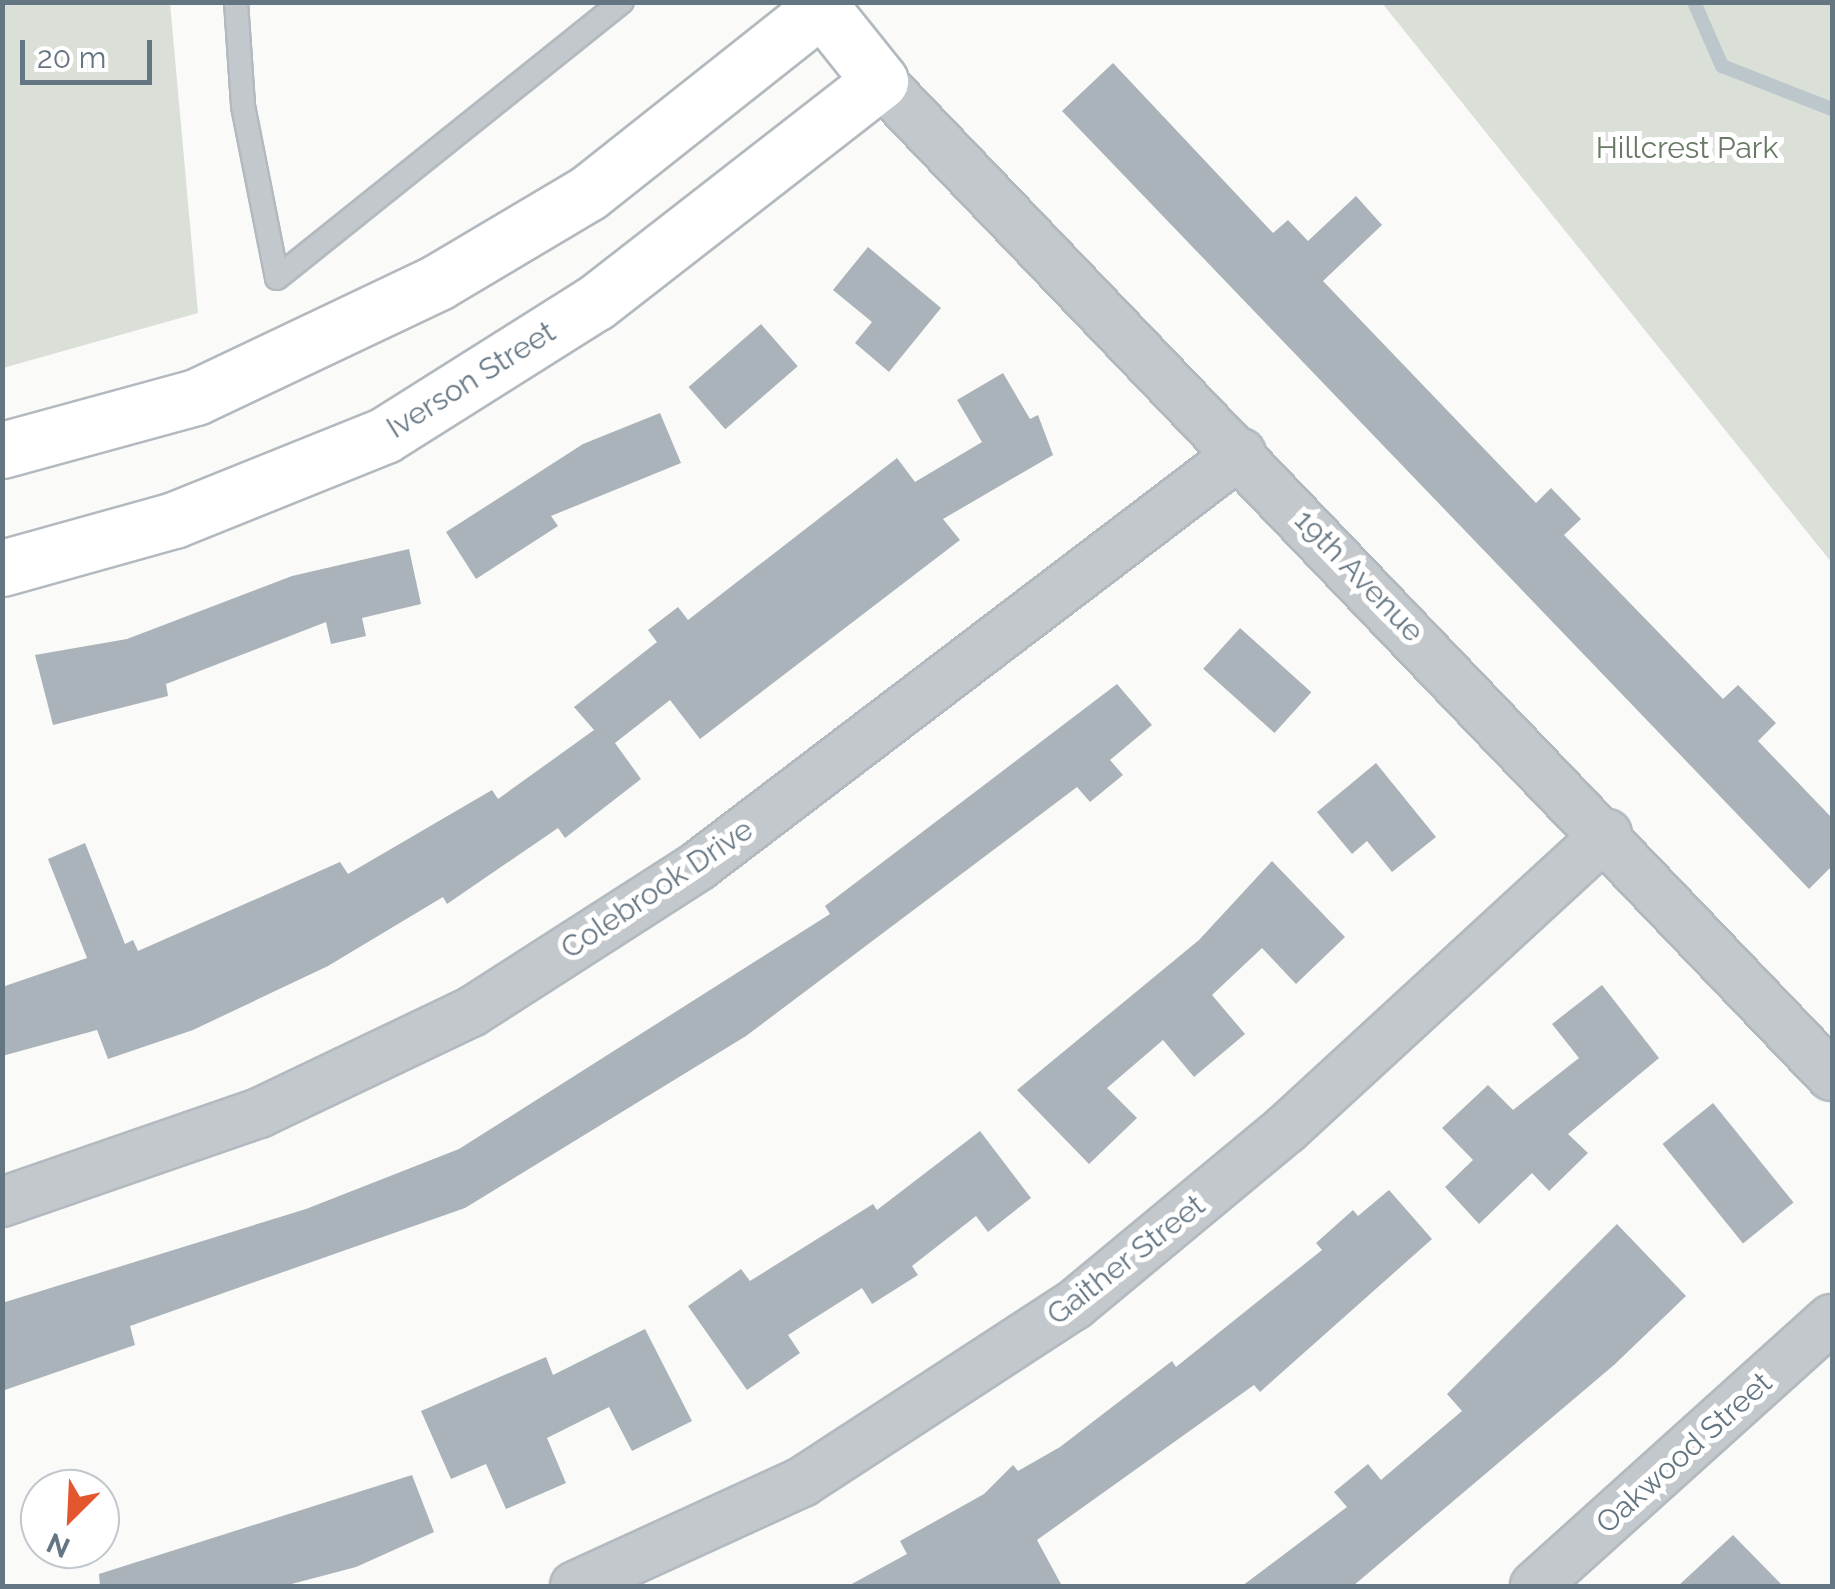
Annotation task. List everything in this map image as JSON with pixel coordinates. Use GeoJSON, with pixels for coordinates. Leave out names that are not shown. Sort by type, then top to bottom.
{"type":"FeatureCollection","features":[{"type":"Feature","properties":{"kind":"main road"},"geometry":{"type":"LineString","coordinates":[[2,450],[196,397],[438,282],[588,193],[818,6],[880,81]]}},
{"type":"Feature","properties":{"kind":"main road","name":"Iverson Street"},"geometry":{"type":"LineString","coordinates":[[2,568],[174,520],[385,435],[595,303],[880,81]]}},
{"type":"Feature","properties":{"kind":"street","name":"19th Avenue"},"geometry":{"type":"LineString","coordinates":[[880,81],[1607,834],[1832,1076]]}},
{"type":"Feature","properties":{"kind":"street","name":"Colebrook Drive"},"geometry":{"type":"LineString","coordinates":[[2,1202],[259,1113],[471,1012],[698,866],[1241,453]]}},
{"type":"Feature","properties":{"kind":"street","name":"Gaither Street"},"geometry":{"type":"LineString","coordinates":[[575,1586],[802,1482],[1074,1305],[1260,1152],[1607,834]]}},
{"type":"Feature","properties":{"kind":"street","name":"Oakwood Street"},"geometry":{"type":"LineString","coordinates":[[1545,1583],[1832,1319]]}},
{"type":"Feature","properties":{"kind":"lane"},"geometry":{"type":"LineString","coordinates":[[236,2],[243,106],[277,278],[622,2]]}},
{"type":"Feature","properties":{"kind":"green space"},"geometry":{"type":"Polygon","coordinates":[[[3,2],[170,3],[198,313],[3,368],[3,2]]]}},
{"type":"Feature","properties":{"kind":"green space","name":"Hillcrest Park"},"geometry":{"type":"Polygon","coordinates":[[[1382,3],[1832,3],[1832,563],[1382,3]]]}},
{"type":"Feature","properties":{"kind":"building"},"geometry":{"type":"Polygon","coordinates":[[[1113,63],[1273,233],[1288,220],[1308,241],[1356,196],[1382,225],[1323,281],[1536,503],[1551,488],[1581,519],[1564,535],[1723,699],[1738,685],[1776,723],[1758,741],[1832,818],[1832,866],[1809,889],[1062,111],[1113,63]]]}},
{"type":"Feature","properties":{"kind":"building"},"geometry":{"type":"Polygon","coordinates":[[[868,247],[941,308],[889,372],[855,343],[872,322],[833,290],[868,247]]]}},
{"type":"Feature","properties":{"kind":"building"},"geometry":{"type":"Polygon","coordinates":[[[761,324],[798,366],[725,429],[689,387],[761,324]]]}},
{"type":"Feature","properties":{"kind":"building"},"geometry":{"type":"Polygon","coordinates":[[[1003,373],[1030,419],[1038,415],[1053,455],[943,519],[960,540],[700,739],[670,700],[615,743],[641,779],[565,838],[558,828],[447,904],[443,897],[328,966],[193,1030],[108,1059],[97,1030],[2,1056],[2,987],[87,958],[48,859],[85,843],[125,944],[133,940],[138,951],[340,862],[348,874],[492,790],[498,799],[594,730],[574,707],[657,642],[648,630],[678,607],[688,620],[897,458],[915,482],[982,442],[957,400],[1003,373]]]}},
{"type":"Feature","properties":{"kind":"building"},"geometry":{"type":"Polygon","coordinates":[[[660,413],[681,463],[551,516],[558,526],[476,579],[446,532],[583,444],[660,413]]]}},
{"type":"Feature","properties":{"kind":"building"},"geometry":{"type":"Polygon","coordinates":[[[409,549],[421,604],[362,618],[366,636],[331,644],[326,622],[166,684],[168,696],[53,725],[35,655],[127,639],[292,576],[409,549]]]}},
{"type":"Feature","properties":{"kind":"building"},"geometry":{"type":"Polygon","coordinates":[[[1240,628],[1311,692],[1275,733],[1203,669],[1240,628]]]}},
{"type":"Feature","properties":{"kind":"building"},"geometry":{"type":"Polygon","coordinates":[[[1117,684],[1152,725],[1110,760],[1123,775],[1090,802],[1077,787],[746,1036],[465,1208],[130,1326],[135,1345],[2,1391],[2,1303],[306,1209],[459,1149],[830,914],[825,906],[1117,684]]]}},
{"type":"Feature","properties":{"kind":"building"},"geometry":{"type":"Polygon","coordinates":[[[1376,763],[1436,837],[1392,872],[1367,841],[1352,854],[1317,812],[1376,763]]]}},
{"type":"Feature","properties":{"kind":"building"},"geometry":{"type":"Polygon","coordinates":[[[1272,861],[1345,937],[1296,984],[1262,948],[1212,995],[1245,1034],[1194,1077],[1163,1040],[1107,1088],[1137,1118],[1089,1164],[1017,1090],[1199,940],[1272,861]]]}},
{"type":"Feature","properties":{"kind":"building"},"geometry":{"type":"Polygon","coordinates":[[[1602,985],[1659,1058],[1568,1134],[1588,1153],[1549,1191],[1532,1173],[1479,1224],[1445,1187],[1473,1160],[1442,1128],[1488,1085],[1513,1110],[1579,1058],[1552,1024],[1602,985]]]}},
{"type":"Feature","properties":{"kind":"building"},"geometry":{"type":"Polygon","coordinates":[[[1713,1103],[1794,1202],[1743,1243],[1662,1144],[1713,1103]]]}},
{"type":"Feature","properties":{"kind":"building"},"geometry":{"type":"Polygon","coordinates":[[[980,1131],[1031,1198],[988,1232],[976,1216],[912,1266],[918,1275],[872,1304],[862,1288],[788,1335],[800,1353],[747,1390],[688,1306],[741,1269],[750,1281],[873,1204],[877,1210],[980,1131]]]}},
{"type":"Feature","properties":{"kind":"building"},"geometry":{"type":"Polygon","coordinates":[[[1389,1190],[1432,1239],[1260,1392],[1254,1385],[1037,1540],[1062,1586],[848,1586],[907,1554],[900,1541],[984,1494],[1013,1465],[1018,1471],[1060,1447],[1172,1361],[1176,1367],[1322,1250],[1316,1243],[1353,1210],[1358,1216],[1389,1190]]]}},
{"type":"Feature","properties":{"kind":"building"},"geometry":{"type":"Polygon","coordinates":[[[1617,1224],[1686,1296],[1614,1365],[1353,1586],[1242,1586],[1347,1507],[1334,1492],[1368,1464],[1381,1480],[1462,1411],[1447,1394],[1617,1224]]]}},
{"type":"Feature","properties":{"kind":"building"},"geometry":{"type":"Polygon","coordinates":[[[645,1329],[692,1421],[632,1451],[609,1407],[547,1438],[566,1483],[506,1509],[486,1464],[451,1479],[421,1411],[546,1357],[553,1375],[645,1329]]]}},
{"type":"Feature","properties":{"kind":"building"},"geometry":{"type":"Polygon","coordinates":[[[412,1475],[434,1532],[356,1567],[284,1586],[100,1586],[99,1574],[412,1475]]]}},
{"type":"Feature","properties":{"kind":"building"},"geometry":{"type":"Polygon","coordinates":[[[1733,1535],[1783,1586],[1678,1586],[1733,1535]]]}},
{"type":"Feature","properties":{"kind":"waterway"},"geometry":{"type":"LineString","coordinates":[[1694,2],[1722,66],[1832,109]]}}]}
